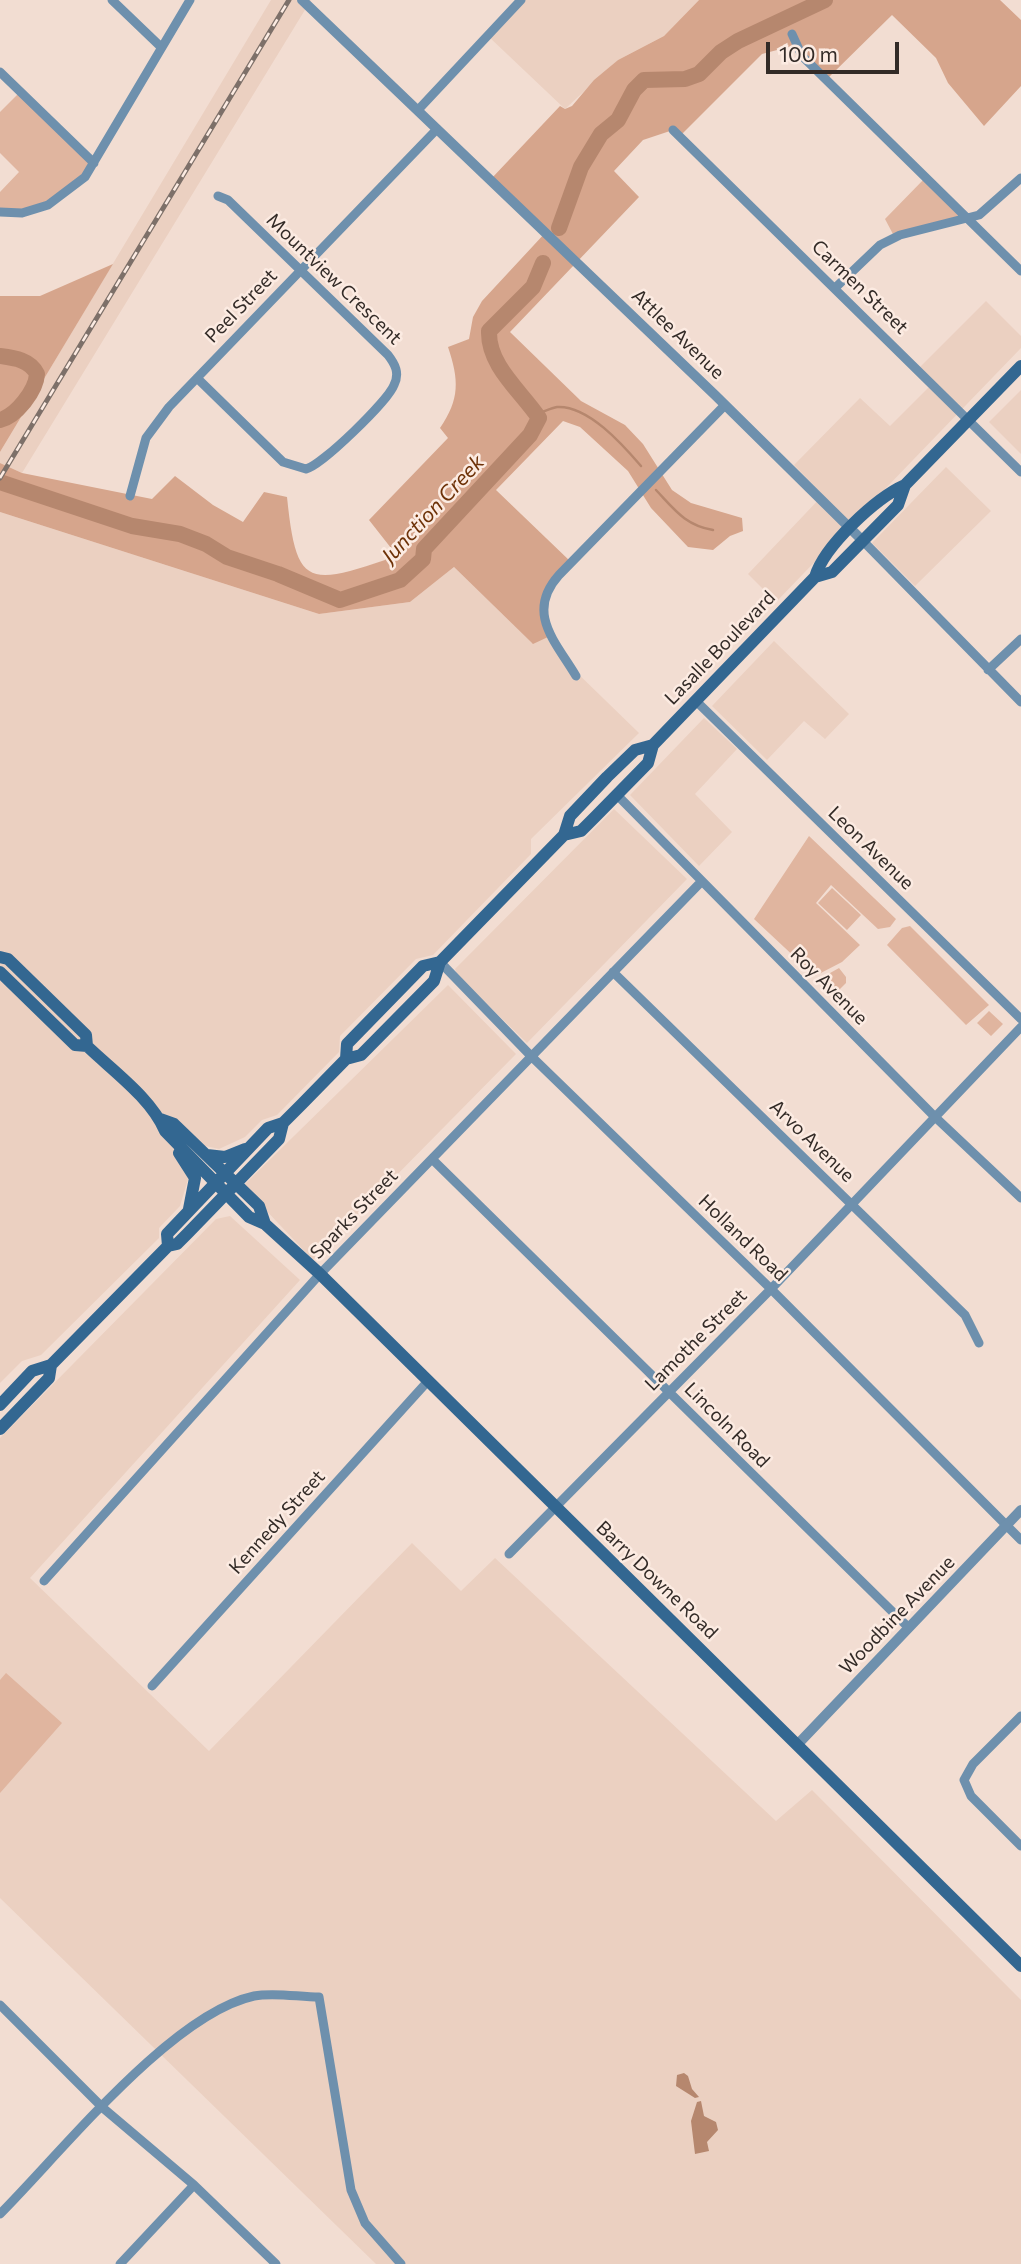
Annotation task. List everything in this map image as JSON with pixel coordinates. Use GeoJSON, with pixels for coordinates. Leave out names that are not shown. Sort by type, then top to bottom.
{"type":"FeatureCollection","features":[{"type":"Feature","properties":{"kind":"main road","name":"Lasalle Boulevard"},"geometry":{"type":"LineString","coordinates":[[565,835],[582,831],[648,763],[653,745],[815,577],[820,561],[887,493],[905,485],[1021,366]]}},
{"type":"Feature","properties":{"kind":"main road","name":"Lasalle Boulevard"},"geometry":{"type":"LineString","coordinates":[[815,577],[832,572],[898,505],[905,485]]}},
{"type":"Feature","properties":{"kind":"main road","name":"Lasalle Boulevard"},"geometry":{"type":"LineString","coordinates":[[168,1246],[167,1234],[251,1145],[268,1128],[283,1123],[346,1059],[347,1044],[423,967],[440,962],[565,835],[570,816],[607,777],[635,750],[653,745]]}},
{"type":"Feature","properties":{"kind":"main road","name":"Barry Downe Road"},"geometry":{"type":"LineString","coordinates":[[0,957],[8,959],[86,1035],[87,1045],[160,1119],[171,1136],[221,1178],[236,1183],[258,1206],[265,1224]]}},
{"type":"Feature","properties":{"kind":"main road","name":"Barry Downe Road"},"geometry":{"type":"LineString","coordinates":[[0,972],[75,1045],[87,1045]]}},
{"type":"Feature","properties":{"kind":"main road","name":"Barry Downe Road"},"geometry":{"type":"LineString","coordinates":[[160,1119],[174,1124],[207,1155],[221,1178],[226,1193],[249,1217],[265,1224],[320,1274],[1021,1966]]}},
{"type":"Feature","properties":{"kind":"main road","name":"Lasalle Boulevard"},"geometry":{"type":"LineString","coordinates":[[0,1405],[33,1371],[51,1365],[168,1246],[177,1244],[279,1139],[283,1123]]}},
{"type":"Feature","properties":{"kind":"main road"},"geometry":{"type":"LineString","coordinates":[[171,1136],[195,1178],[194,1194],[187,1213]]}},
{"type":"Feature","properties":{"kind":"main road"},"geometry":{"type":"LineString","coordinates":[[207,1155],[233,1155],[251,1145]]}},
{"type":"Feature","properties":{"kind":"main road","name":"Lasalle Boulevard"},"geometry":{"type":"LineString","coordinates":[[0,1429],[49,1378],[51,1365]]}},
{"type":"Feature","properties":{"kind":"street"},"geometry":{"type":"LineString","coordinates":[[112,0],[161,47]]}},
{"type":"Feature","properties":{"kind":"street"},"geometry":{"type":"LineString","coordinates":[[0,212],[22,214],[48,205],[75,187],[94,163],[190,0]]}},
{"type":"Feature","properties":{"kind":"street","name":"Attlee Avenue"},"geometry":{"type":"LineString","coordinates":[[302,0],[725,405],[1021,702]]}},
{"type":"Feature","properties":{"kind":"street"},"geometry":{"type":"LineString","coordinates":[[418,110],[521,0]]}},
{"type":"Feature","properties":{"kind":"street"},"geometry":{"type":"LineString","coordinates":[[792,34],[802,56],[1021,271]]}},
{"type":"Feature","properties":{"kind":"street"},"geometry":{"type":"LineString","coordinates":[[0,72],[94,163]]}},
{"type":"Feature","properties":{"kind":"street","name":"Peel Street"},"geometry":{"type":"LineString","coordinates":[[130,496],[146,438],[169,407],[437,129]]}},
{"type":"Feature","properties":{"kind":"street","name":"Carmen Street"},"geometry":{"type":"LineString","coordinates":[[673,130],[1021,471]]}},
{"type":"Feature","properties":{"kind":"street"},"geometry":{"type":"LineString","coordinates":[[835,288],[872,251],[890,239],[968,219],[995,204],[1021,178]]}},
{"type":"Feature","properties":{"kind":"street","name":"Mountview Crescent"},"geometry":{"type":"LineString","coordinates":[[197,378],[283,462],[298,469],[315,468],[323,462],[395,384],[396,365],[228,200],[218,196]]}},
{"type":"Feature","properties":{"kind":"street"},"geometry":{"type":"LineString","coordinates":[[576,676],[549,636],[545,614],[548,590],[725,405]]}},
{"type":"Feature","properties":{"kind":"street"},"geometry":{"type":"LineString","coordinates":[[988,670],[1021,639]]}},
{"type":"Feature","properties":{"kind":"street","name":"Leon Avenue"},"geometry":{"type":"LineString","coordinates":[[696,701],[1021,1019]]}},
{"type":"Feature","properties":{"kind":"street","name":"Roy Avenue"},"geometry":{"type":"LineString","coordinates":[[617,795],[934,1116],[1021,1198]]}},
{"type":"Feature","properties":{"kind":"street","name":"Sparks Street"},"geometry":{"type":"LineString","coordinates":[[44,1581],[320,1274],[701,882]]}},
{"type":"Feature","properties":{"kind":"street","name":"Holland Road"},"geometry":{"type":"LineString","coordinates":[[440,962],[532,1057],[771,1289],[1021,1540]]}},
{"type":"Feature","properties":{"kind":"street","name":"Arvo Avenue"},"geometry":{"type":"LineString","coordinates":[[613,972],[965,1315],[979,1343]]}},
{"type":"Feature","properties":{"kind":"street","name":"Lamothe Street"},"geometry":{"type":"LineString","coordinates":[[509,1554],[771,1289],[1021,1027]]}},
{"type":"Feature","properties":{"kind":"street","name":"Lincoln Road"},"geometry":{"type":"LineString","coordinates":[[432,1159],[908,1627]]}},
{"type":"Feature","properties":{"kind":"street","name":"Kennedy Street"},"geometry":{"type":"LineString","coordinates":[[152,1686],[428,1381]]}},
{"type":"Feature","properties":{"kind":"street","name":"Woodbine Avenue"},"geometry":{"type":"LineString","coordinates":[[798,1744],[1021,1510]]}},
{"type":"Feature","properties":{"kind":"street"},"geometry":{"type":"LineString","coordinates":[[1021,1716],[973,1764],[964,1780],[971,1796],[1021,1846]]}},
{"type":"Feature","properties":{"kind":"street"},"geometry":{"type":"LineString","coordinates":[[0,2214],[169,2043],[211,2013],[255,1996],[319,1997],[351,2190],[365,2224],[401,2264]]}},
{"type":"Feature","properties":{"kind":"street"},"geometry":{"type":"LineString","coordinates":[[0,2005],[103,2108],[194,2185],[276,2264]]}},
{"type":"Feature","properties":{"kind":"street"},"geometry":{"type":"LineString","coordinates":[[120,2264],[194,2185]]}},
{"type":"Feature","properties":{"kind":"street"},"geometry":{"type":"LineString","coordinates":[[0,2197],[8,2206]]}},
{"type":"Feature","properties":{"kind":"shaded area"},"geometry":{"type":"Polygon","coordinates":[[[271,0],[311,0],[22,473],[0,463],[0,452],[271,0]]]}},
{"type":"Feature","properties":{"kind":"shaded area"},"geometry":{"type":"Polygon","coordinates":[[[520,0],[699,0],[664,36],[618,60],[565,109],[488,36],[520,0]]]}},
{"type":"Feature","properties":{"kind":"shaded area"},"geometry":{"type":"Polygon","coordinates":[[[699,0],[1000,0],[1021,20],[1021,86],[984,126],[948,83],[936,58],[892,15],[827,79],[796,45],[762,54],[680,136],[673,130],[643,140],[614,171],[639,197],[510,332],[581,401],[625,425],[643,444],[672,490],[691,503],[742,518],[743,531],[730,536],[713,550],[688,547],[651,508],[628,471],[580,427],[563,421],[496,490],[571,562],[547,590],[548,637],[533,644],[454,567],[410,602],[319,614],[0,512],[0,463],[22,473],[152,499],[175,476],[213,505],[243,522],[264,492],[287,497],[295,547],[301,562],[310,571],[322,575],[338,574],[385,560],[391,548],[369,520],[448,438],[440,428],[451,408],[456,379],[448,347],[469,339],[473,317],[482,301],[546,232],[491,179],[560,106],[565,109],[572,106],[594,80],[618,60],[664,36],[699,0]]]}},
{"type":"Feature","properties":{"kind":"shaded area"},"geometry":{"type":"Polygon","coordinates":[[[20,92],[93,163],[84,176],[35,209],[0,211],[0,192],[19,172],[0,153],[0,112],[20,92]]]}},
{"type":"Feature","properties":{"kind":"shaded area"},"geometry":{"type":"Polygon","coordinates":[[[925,178],[966,218],[894,236],[885,219],[925,178]]]}},
{"type":"Feature","properties":{"kind":"shaded area"},"geometry":{"type":"Polygon","coordinates":[[[113,264],[0,452],[0,296],[40,296],[113,264]]]}},
{"type":"Feature","properties":{"kind":"shaded area"},"geometry":{"type":"Polygon","coordinates":[[[986,301],[1021,336],[1021,348],[776,602],[748,574],[823,495],[794,465],[860,398],[890,426],[929,387],[914,373],[986,301]]]}},
{"type":"Feature","properties":{"kind":"shaded area"},"geometry":{"type":"Polygon","coordinates":[[[1021,390],[1021,454],[989,422],[1021,390]]]}},
{"type":"Feature","properties":{"kind":"shaded area"},"geometry":{"type":"Polygon","coordinates":[[[946,467],[991,511],[915,586],[872,543],[946,467]]]}},
{"type":"Feature","properties":{"kind":"shaded area"},"geometry":{"type":"Polygon","coordinates":[[[0,512],[319,614],[410,602],[454,567],[532,643],[548,636],[569,665],[639,733],[531,839],[531,854],[433,955],[416,959],[340,1036],[339,1052],[277,1115],[262,1120],[245,1137],[219,1149],[196,1144],[169,1116],[189,1176],[180,1206],[159,1228],[159,1238],[41,1355],[22,1361],[0,1383],[0,512]]]}},
{"type":"Feature","properties":{"kind":"shaded area"},"geometry":{"type":"Polygon","coordinates":[[[774,641],[849,714],[825,739],[804,721],[767,760],[712,706],[774,641]]]}},
{"type":"Feature","properties":{"kind":"shaded area"},"geometry":{"type":"Polygon","coordinates":[[[704,718],[737,749],[695,794],[732,832],[699,866],[630,795],[704,718]]]}},
{"type":"Feature","properties":{"kind":"shaded area"},"geometry":{"type":"Polygon","coordinates":[[[614,809],[687,879],[527,1043],[457,975],[455,969],[614,809]]]}},
{"type":"Feature","properties":{"kind":"shaded area"},"geometry":{"type":"Polygon","coordinates":[[[809,836],[896,919],[890,927],[878,929],[831,885],[816,903],[860,945],[842,962],[815,976],[754,919],[809,836]]]}},
{"type":"Feature","properties":{"kind":"shaded area"},"geometry":{"type":"Polygon","coordinates":[[[832,888],[861,915],[847,930],[818,903],[832,888]]]}},
{"type":"Feature","properties":{"kind":"shaded area"},"geometry":{"type":"Polygon","coordinates":[[[910,926],[989,1005],[966,1025],[887,945],[902,928],[910,926]]]}},
{"type":"Feature","properties":{"kind":"shaded area"},"geometry":{"type":"Polygon","coordinates":[[[839,968],[846,977],[846,983],[838,991],[823,977],[839,968]]]}},
{"type":"Feature","properties":{"kind":"shaded area"},"geometry":{"type":"Polygon","coordinates":[[[448,985],[516,1054],[313,1260],[243,1186],[448,985]]]}},
{"type":"Feature","properties":{"kind":"shaded area"},"geometry":{"type":"Polygon","coordinates":[[[989,1011],[1003,1024],[991,1036],[977,1023],[989,1011]]]}},
{"type":"Feature","properties":{"kind":"shaded area"},"geometry":{"type":"Polygon","coordinates":[[[230,1216],[300,1280],[30,1578],[209,1751],[412,1543],[461,1591],[495,1558],[776,1821],[812,1790],[1021,2000],[1021,2264],[376,2264],[0,1898],[0,1438],[216,1219],[230,1216]]]}},
{"type":"Feature","properties":{"kind":"shaded area"},"geometry":{"type":"Polygon","coordinates":[[[6,1673],[62,1723],[0,1793],[0,1680],[6,1673]]]}},
{"type":"Feature","properties":{"kind":"shaded area"},"geometry":{"type":"Polygon","coordinates":[[[684,2073],[699,2097],[695,2098],[676,2086],[677,2075],[684,2073]]]}},
{"type":"Feature","properties":{"kind":"shaded area"},"geometry":{"type":"Polygon","coordinates":[[[701,2101],[704,2116],[716,2122],[718,2130],[707,2142],[709,2151],[695,2154],[691,2121],[697,2102],[701,2101]]]}},
{"type":"Feature","properties":{"kind":"waterway","name":"Junction Creek"},"geometry":{"type":"LineString","coordinates":[[559,228],[581,167],[601,134],[618,120],[634,90],[644,80],[685,79],[699,74],[721,52],[738,41],[825,0]]}},
{"type":"Feature","properties":{"kind":"waterway","name":"Junction Creek"},"geometry":{"type":"LineString","coordinates":[[0,482],[132,526],[180,534],[206,544],[227,557],[278,574],[340,600],[400,580],[423,559],[424,549],[530,435],[539,418],[500,367],[490,344],[489,331],[533,287],[543,263]]}},
{"type":"Feature","properties":{"kind":"waterway","name":"Junction Creek"},"geometry":{"type":"LineString","coordinates":[[0,356],[26,363],[37,374],[33,388],[24,402],[12,414],[0,420]]}},
{"type":"Feature","properties":{"kind":"waterway"},"geometry":{"type":"LineString","coordinates":[[536,414],[557,407],[581,412],[604,428],[641,466]]}},
{"type":"Feature","properties":{"kind":"waterway"},"geometry":{"type":"LineString","coordinates":[[656,490],[688,520],[713,530]]}},
{"type":"Feature","properties":{"kind":"railway"},"geometry":{"type":"LineString","coordinates":[[0,478],[289,0]]}}]}
